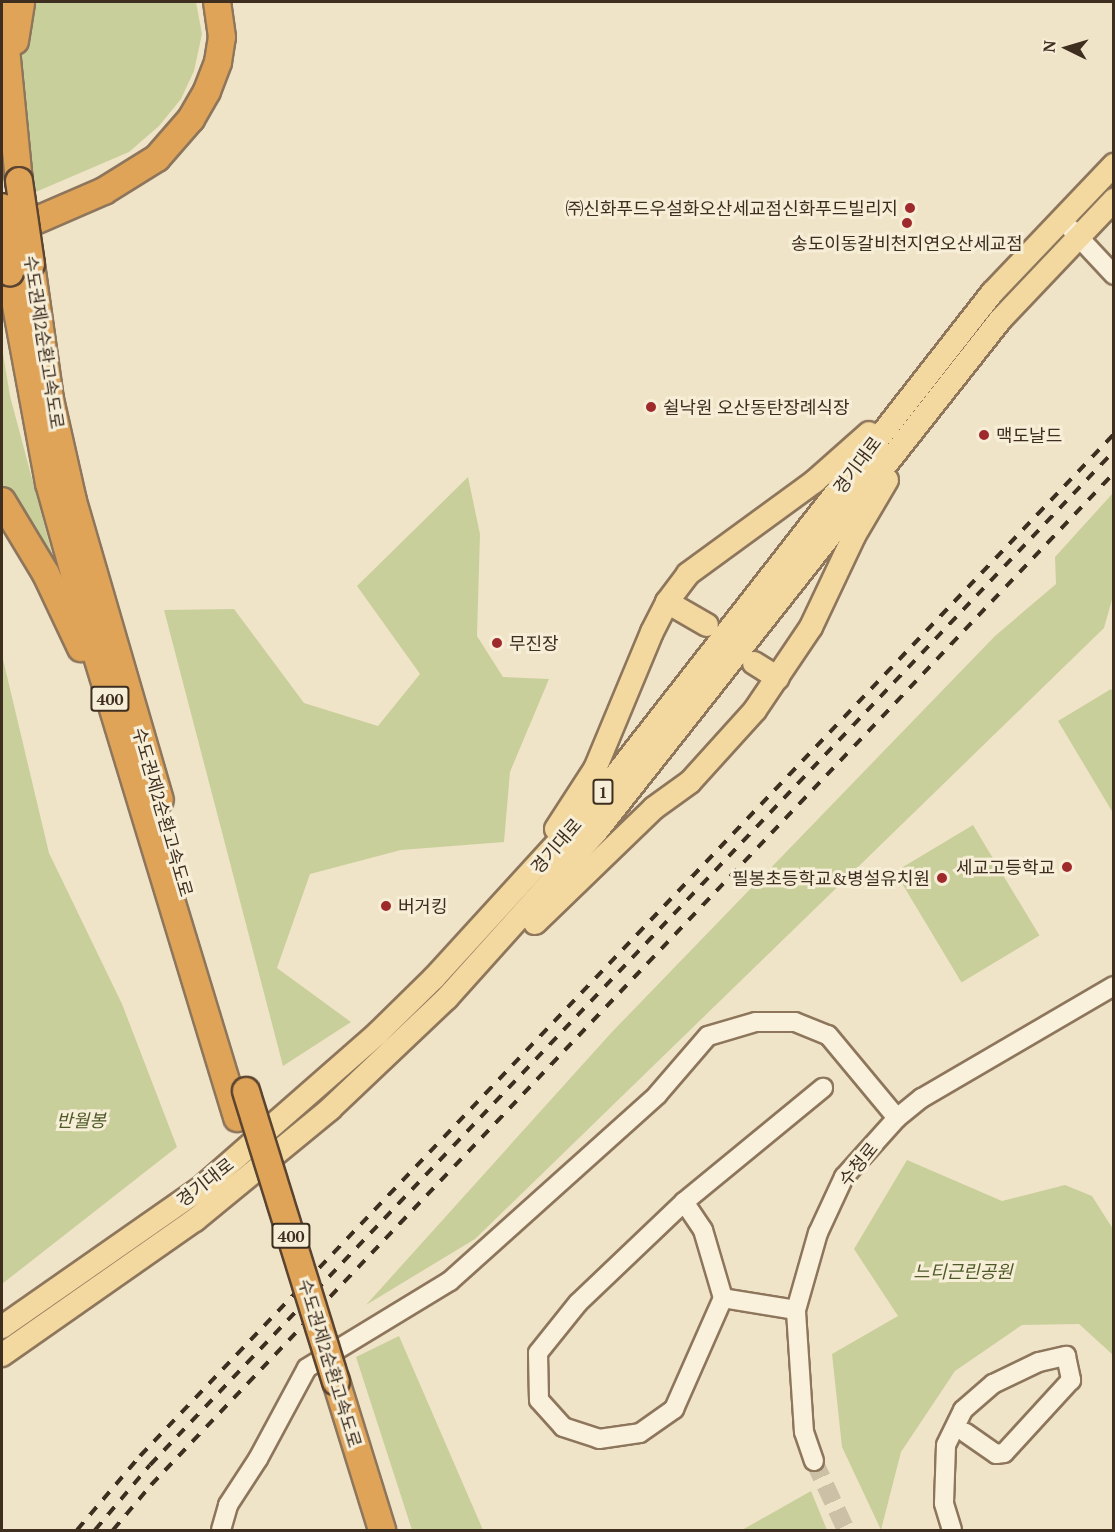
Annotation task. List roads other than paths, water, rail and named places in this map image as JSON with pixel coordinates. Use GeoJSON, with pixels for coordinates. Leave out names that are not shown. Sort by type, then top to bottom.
{"type":"FeatureCollection","features":[{"type":"Feature","properties":{"kind":"highway"},"geometry":{"type":"LineString","coordinates":[[9,98],[21,2]]}},
{"type":"Feature","properties":{"kind":"highway"},"geometry":{"type":"LineString","coordinates":[[2,220],[105,178],[150,149],[176,123],[206,64],[210,38],[205,2]]}},
{"type":"Feature","properties":{"kind":"highway"},"geometry":{"type":"LineString","coordinates":[[2,235],[104,191],[157,158],[191,119],[207,92],[218,62],[222,37],[217,2]]}},
{"type":"Feature","properties":{"kind":"highway","name":"수도권제2순환고속도로"},"geometry":{"type":"LineString","coordinates":[[2,8],[9,98],[19,181],[20,268],[48,483],[96,653],[237,1118],[328,1383],[382,1530]]}},
{"type":"Feature","properties":{"kind":"highway","name":"수도권제2순환고속도로"},"geometry":{"type":"LineString","coordinates":[[2,207],[20,268],[73,501],[246,1091],[328,1383],[364,1530]]}},
{"type":"Feature","properties":{"kind":"highway"},"geometry":{"type":"LineString","coordinates":[[2,501],[46,574],[99,686],[146,835],[171,898]]}},
{"type":"Feature","properties":{"kind":"main road","name":"경기대로"},"geometry":{"type":"LineString","coordinates":[[2,1327],[200,1189],[386,1025],[546,858],[594,803],[900,407],[992,293],[1113,165]]}},
{"type":"Feature","properties":{"kind":"main road","name":"경기대로"},"geometry":{"type":"LineString","coordinates":[[2,1355],[213,1205],[330,1109],[478,964],[596,832],[1000,320],[1113,200]]}},
{"type":"Feature","properties":{"kind":"main road"},"geometry":{"type":"LineString","coordinates":[[546,858],[554,832],[595,770],[667,602],[688,574],[713,553],[815,481],[900,407]]}},
{"type":"Feature","properties":{"kind":"main road"},"geometry":{"type":"LineString","coordinates":[[478,964],[505,951],[654,808],[690,782],[720,752],[778,678],[811,627],[854,536],[919,423]]}},
{"type":"Feature","properties":{"kind":"main road"},"geometry":{"type":"LineString","coordinates":[[667,602],[707,625]]}},
{"type":"Feature","properties":{"kind":"main road"},"geometry":{"type":"LineString","coordinates":[[754,663],[778,678]]}},
{"type":"Feature","properties":{"kind":"street"},"geometry":{"type":"LineString","coordinates":[[1061,219],[1113,275]]}},
{"type":"Feature","properties":{"kind":"street","name":"수청로"},"geometry":{"type":"LineString","coordinates":[[814,1461],[804,1432],[796,1310],[818,1233],[844,1177],[897,1118],[922,1098],[1113,986]]}},
{"type":"Feature","properties":{"kind":"street"},"geometry":{"type":"LineString","coordinates":[[221,1530],[228,1504],[258,1460],[306,1368],[450,1281],[657,1095],[708,1036],[756,1022],[795,1023],[828,1035],[897,1118]]}},
{"type":"Feature","properties":{"kind":"street"},"geometry":{"type":"LineString","coordinates":[[684,1202],[703,1230],[723,1298],[674,1409],[640,1433],[599,1439],[562,1427],[539,1400],[538,1353],[578,1303],[684,1202],[823,1088]]}},
{"type":"Feature","properties":{"kind":"street"},"geometry":{"type":"LineString","coordinates":[[723,1298],[796,1310]]}},
{"type":"Feature","properties":{"kind":"street"},"geometry":{"type":"LineString","coordinates":[[952,1530],[944,1503],[946,1445],[963,1410],[993,1384],[1039,1362],[1066,1356],[1071,1380],[1004,1453],[996,1454],[966,1432]]}},
{"type":"Feature","properties":{"kind":"tunnel"},"geometry":{"type":"LineString","coordinates":[[814,1461],[846,1530]]}},
{"type":"Feature","properties":{"kind":"railway"},"geometry":{"type":"LineString","coordinates":[[77,1530],[140,1456],[1114,434]]}},
{"type":"Feature","properties":{"kind":"railway"},"geometry":{"type":"LineString","coordinates":[[95,1530],[150,1465],[1114,451]]}},
{"type":"Feature","properties":{"kind":"railway"},"geometry":{"type":"LineString","coordinates":[[113,1530],[151,1485],[1114,473]]}},
{"type":"Feature","properties":{"kind":"place","name":"㈜신화푸드우설화오산세교점신화푸드빌리지"},"geometry":{"type":"Point","coordinates":[910,208]}},
{"type":"Feature","properties":{"kind":"place","name":"송도이동갈비천지연오산세교점"},"geometry":{"type":"Point","coordinates":[907,223]}},
{"type":"Feature","properties":{"kind":"place","name":"쉴낙원 오산동탄장례식장"},"geometry":{"type":"Point","coordinates":[651,407]}},
{"type":"Feature","properties":{"kind":"place","name":"맥도날드"},"geometry":{"type":"Point","coordinates":[984,435]}},
{"type":"Feature","properties":{"kind":"place","name":"무진장"},"geometry":{"type":"Point","coordinates":[497,643]}},
{"type":"Feature","properties":{"kind":"place","name":"세교고등학교"},"geometry":{"type":"Point","coordinates":[1067,867]}},
{"type":"Feature","properties":{"kind":"place","name":"필봉초등학교&병설유치원"},"geometry":{"type":"Point","coordinates":[942,878]}},
{"type":"Feature","properties":{"kind":"place","name":"버거킹"},"geometry":{"type":"Point","coordinates":[386,906]}},
{"type":"Feature","properties":{"kind":"park label","name":"반월봉"},"geometry":{"type":"Point","coordinates":[81,1120]}},
{"type":"Feature","properties":{"kind":"park label","name":"느티근린공원"},"geometry":{"type":"Point","coordinates":[963,1271]}}]}
